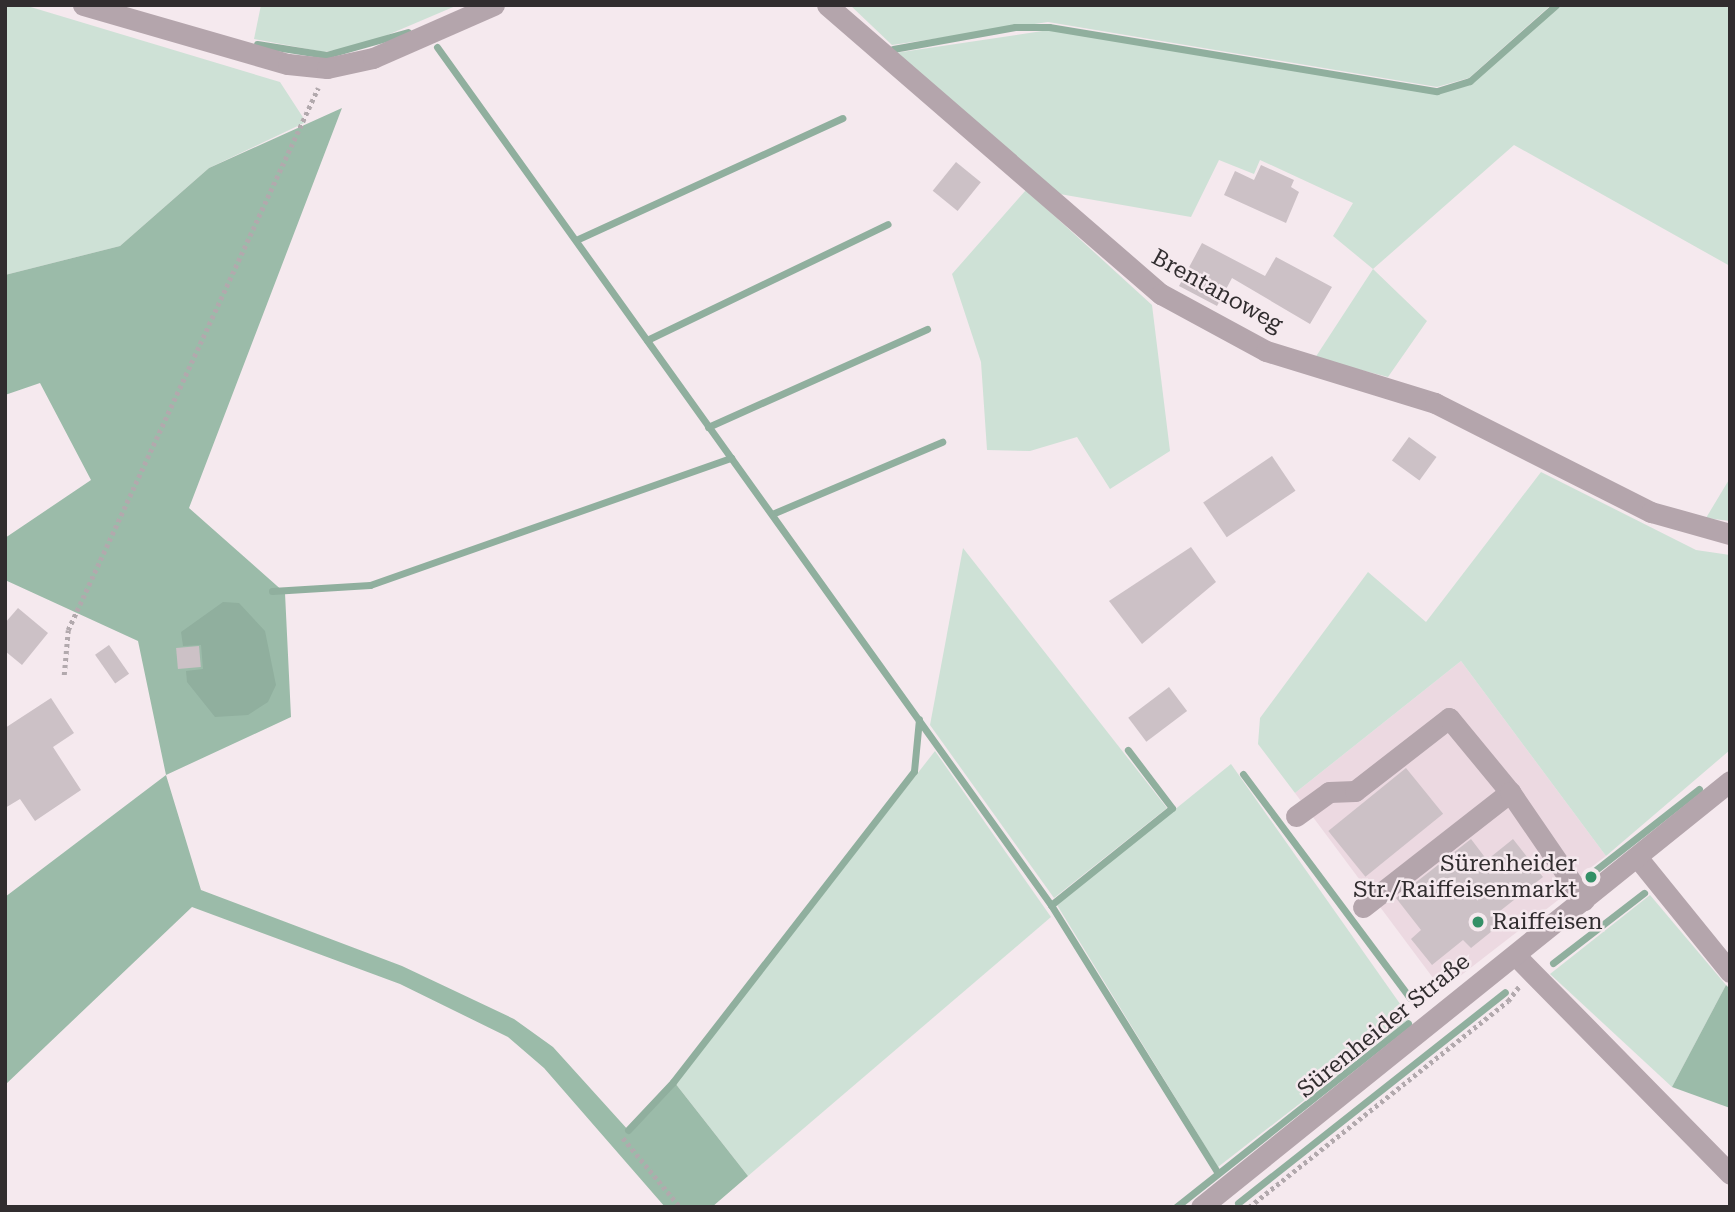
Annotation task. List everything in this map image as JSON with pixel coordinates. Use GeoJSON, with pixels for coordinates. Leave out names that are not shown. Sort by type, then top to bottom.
{"type":"FeatureCollection","features":[{"type":"Feature","properties":{"kind":"street"},"geometry":{"type":"LineString","coordinates":[[83,5],[288,64],[327,68],[373,58],[494,5]]}},
{"type":"Feature","properties":{"kind":"street","name":"Brentanoweg"},"geometry":{"type":"LineString","coordinates":[[827,5],[1161,294],[1266,351],[1435,402],[1651,512],[1730,534]]}},
{"type":"Feature","properties":{"kind":"street"},"geometry":{"type":"LineString","coordinates":[[1296,816],[1329,792],[1354,790],[1449,718],[1510,792],[1584,900]]}},
{"type":"Feature","properties":{"kind":"street","name":"Sürenheider Straße"},"geometry":{"type":"LineString","coordinates":[[1201,1207],[1730,781]]}},
{"type":"Feature","properties":{"kind":"street"},"geometry":{"type":"LineString","coordinates":[[1363,907],[1510,792]]}},
{"type":"Feature","properties":{"kind":"street"},"geometry":{"type":"LineString","coordinates":[[1637,857],[1730,972]]}},
{"type":"Feature","properties":{"kind":"street"},"geometry":{"type":"LineString","coordinates":[[1515,955],[1528,974],[1730,1174]]}},
{"type":"Feature","properties":{"kind":"path"},"geometry":{"type":"LineString","coordinates":[[64,675],[68,630],[327,68]]}},
{"type":"Feature","properties":{"kind":"path"},"geometry":{"type":"LineString","coordinates":[[1249,1207],[1508,1001],[1528,974]]}},
{"type":"Feature","properties":{"kind":"path"},"geometry":{"type":"LineString","coordinates":[[623,1138],[680,1207]]}},
{"type":"Feature","properties":{"kind":"shaded area"},"geometry":{"type":"Polygon","coordinates":[[[5,5],[24,5],[280,82],[306,122],[209,168],[120,246],[5,275],[5,5]]]}},
{"type":"Feature","properties":{"kind":"shaded area"},"geometry":{"type":"Polygon","coordinates":[[[261,5],[458,5],[364,45],[324,52],[254,39],[261,5]]]}},
{"type":"Feature","properties":{"kind":"shaded area"},"geometry":{"type":"Polygon","coordinates":[[[850,5],[1551,5],[1469,78],[1437,87],[1048,22],[892,45],[850,5]]]}},
{"type":"Feature","properties":{"kind":"shaded area"},"geometry":{"type":"Polygon","coordinates":[[[1561,5],[1730,5],[1730,266],[1514,145],[1373,269],[1333,236],[1353,203],[1260,160],[1254,174],[1219,160],[1191,217],[1054,193],[895,53],[1049,30],[1439,94],[1472,83],[1561,5]]]}},
{"type":"Feature","properties":{"kind":"shaded area"},"geometry":{"type":"Polygon","coordinates":[[[342,108],[189,508],[285,593],[291,717],[166,775],[138,641],[5,580],[5,538],[91,480],[40,383],[5,395],[5,275],[120,246],[209,168],[342,108]]]}},
{"type":"Feature","properties":{"kind":"shaded area"},"geometry":{"type":"Polygon","coordinates":[[[1026,190],[1152,305],[1170,451],[1110,489],[1077,437],[1030,451],[987,450],[981,362],[952,274],[1026,190]]]}},
{"type":"Feature","properties":{"kind":"shaded area"},"geometry":{"type":"Polygon","coordinates":[[[1373,269],[1427,321],[1388,377],[1315,358],[1373,269]]]}},
{"type":"Feature","properties":{"kind":"shaded area"},"geometry":{"type":"Polygon","coordinates":[[[1541,472],[1696,550],[1730,555],[1730,750],[1606,856],[1461,661],[1295,793],[1258,744],[1260,718],[1368,572],[1426,622],[1541,472]]]}},
{"type":"Feature","properties":{"kind":"shaded area"},"geometry":{"type":"Polygon","coordinates":[[[1730,478],[1730,521],[1706,518],[1730,478]]]}},
{"type":"Feature","properties":{"kind":"shaded area"},"geometry":{"type":"Polygon","coordinates":[[[963,548],[1167,808],[1054,898],[930,725],[963,548]]]}},
{"type":"Feature","properties":{"kind":"shaded area"},"geometry":{"type":"Polygon","coordinates":[[[223,602],[239,603],[265,631],[276,685],[268,702],[248,715],[215,717],[187,682],[186,671],[203,669],[201,645],[183,646],[181,632],[223,602]]]}},
{"type":"Feature","properties":{"kind":"shaded area"},"geometry":{"type":"Polygon","coordinates":[[[1461,661],[1606,856],[1581,875],[1584,880],[1442,990],[1295,793],[1461,661]]]}},
{"type":"Feature","properties":{"kind":"shaded area"},"geometry":{"type":"Polygon","coordinates":[[[935,751],[1051,917],[748,1176],[675,1083],[935,751]]]}},
{"type":"Feature","properties":{"kind":"shaded area"},"geometry":{"type":"Polygon","coordinates":[[[1231,764],[1410,1018],[1218,1167],[1057,905],[1231,764]]]}},
{"type":"Feature","properties":{"kind":"shaded area"},"geometry":{"type":"Polygon","coordinates":[[[166,775],[201,890],[402,966],[514,1019],[553,1047],[629,1131],[675,1083],[748,1176],[712,1207],[665,1207],[544,1068],[508,1037],[400,984],[192,907],[5,1085],[5,897],[166,775]]]}},
{"type":"Feature","properties":{"kind":"shaded area"},"geometry":{"type":"Polygon","coordinates":[[[1650,895],[1726,985],[1672,1087],[1550,974],[1650,895]]]}},
{"type":"Feature","properties":{"kind":"shaded area"},"geometry":{"type":"Polygon","coordinates":[[[1726,985],[1730,989],[1730,1108],[1672,1087],[1726,985]]]}},
{"type":"Feature","properties":{"kind":"building"},"geometry":{"type":"Polygon","coordinates":[[[956,162],[981,182],[958,211],[933,191],[956,162]]]}},
{"type":"Feature","properties":{"kind":"building"},"geometry":{"type":"Polygon","coordinates":[[[1261,165],[1294,180],[1291,187],[1299,192],[1286,223],[1224,195],[1235,171],[1254,180],[1261,165]]]}},
{"type":"Feature","properties":{"kind":"building"},"geometry":{"type":"Polygon","coordinates":[[[1202,243],[1265,276],[1276,257],[1332,287],[1310,324],[1232,278],[1217,306],[1179,286],[1202,243]]]}},
{"type":"Feature","properties":{"kind":"building"},"geometry":{"type":"Polygon","coordinates":[[[1409,437],[1437,457],[1419,480],[1392,460],[1409,437]]]}},
{"type":"Feature","properties":{"kind":"building"},"geometry":{"type":"Polygon","coordinates":[[[1272,456],[1295,491],[1227,537],[1203,502],[1272,456]]]}},
{"type":"Feature","properties":{"kind":"building"},"geometry":{"type":"Polygon","coordinates":[[[1191,547],[1216,582],[1142,644],[1109,601],[1191,547]]]}},
{"type":"Feature","properties":{"kind":"building"},"geometry":{"type":"Polygon","coordinates":[[[18,608],[48,633],[22,665],[5,651],[5,623],[18,608]]]}},
{"type":"Feature","properties":{"kind":"building"},"geometry":{"type":"Polygon","coordinates":[[[109,645],[129,674],[115,683],[95,655],[109,645]]]}},
{"type":"Feature","properties":{"kind":"building"},"geometry":{"type":"Polygon","coordinates":[[[199,646],[201,667],[178,669],[176,648],[199,646]]]}},
{"type":"Feature","properties":{"kind":"building"},"geometry":{"type":"Polygon","coordinates":[[[1169,687],[1187,711],[1146,742],[1128,718],[1169,687]]]}},
{"type":"Feature","properties":{"kind":"building"},"geometry":{"type":"Polygon","coordinates":[[[51,698],[74,733],[53,747],[81,790],[35,821],[20,799],[5,808],[5,728],[51,698]]]}},
{"type":"Feature","properties":{"kind":"building"},"geometry":{"type":"Polygon","coordinates":[[[1406,768],[1443,814],[1365,877],[1328,831],[1406,768]]]}},
{"type":"Feature","properties":{"kind":"building"},"geometry":{"type":"Polygon","coordinates":[[[1471,839],[1487,860],[1513,839],[1543,877],[1500,911],[1507,919],[1471,948],[1463,940],[1432,965],[1411,939],[1421,930],[1396,898],[1471,839]]]}},
{"type":"Feature","properties":{"kind":"waterway"},"geometry":{"type":"LineString","coordinates":[[893,49],[1015,27],[1049,27],[1437,91],[1470,81],[1556,5]]}},
{"type":"Feature","properties":{"kind":"waterway"},"geometry":{"type":"LineString","coordinates":[[257,44],[326,55],[408,32]]}},
{"type":"Feature","properties":{"kind":"waterway"},"geometry":{"type":"LineString","coordinates":[[437,47],[1051,905],[1218,1173]]}},
{"type":"Feature","properties":{"kind":"waterway"},"geometry":{"type":"LineString","coordinates":[[576,240],[842,118]]}},
{"type":"Feature","properties":{"kind":"waterway"},"geometry":{"type":"LineString","coordinates":[[647,340],[888,224]]}},
{"type":"Feature","properties":{"kind":"waterway"},"geometry":{"type":"LineString","coordinates":[[708,427],[927,329]]}},
{"type":"Feature","properties":{"kind":"waterway"},"geometry":{"type":"LineString","coordinates":[[772,514],[942,442]]}},
{"type":"Feature","properties":{"kind":"waterway"},"geometry":{"type":"LineString","coordinates":[[272,591],[370,585],[731,458]]}},
{"type":"Feature","properties":{"kind":"waterway"},"geometry":{"type":"LineString","coordinates":[[628,1130],[673,1082],[914,771],[919,719]]}},
{"type":"Feature","properties":{"kind":"waterway"},"geometry":{"type":"LineString","coordinates":[[1051,905],[1172,808],[1128,750]]}},
{"type":"Feature","properties":{"kind":"waterway"},"geometry":{"type":"LineString","coordinates":[[1243,774],[1410,998]]}},
{"type":"Feature","properties":{"kind":"waterway"},"geometry":{"type":"LineString","coordinates":[[1588,876],[1699,789]]}},
{"type":"Feature","properties":{"kind":"waterway"},"geometry":{"type":"LineString","coordinates":[[1553,963],[1644,893]]}},
{"type":"Feature","properties":{"kind":"waterway"},"geometry":{"type":"LineString","coordinates":[[1238,1203],[1505,992]]}},
{"type":"Feature","properties":{"kind":"waterway"},"geometry":{"type":"LineString","coordinates":[[1176,1207],[1408,1023]]}},
{"type":"Feature","properties":{"kind":"place","name":"Sürenheider Str./Raiffeisenmarkt"},"geometry":{"type":"Point","coordinates":[1591,877]}},
{"type":"Feature","properties":{"kind":"place","name":"Raiffeisen"},"geometry":{"type":"Point","coordinates":[1478,922]}}]}
